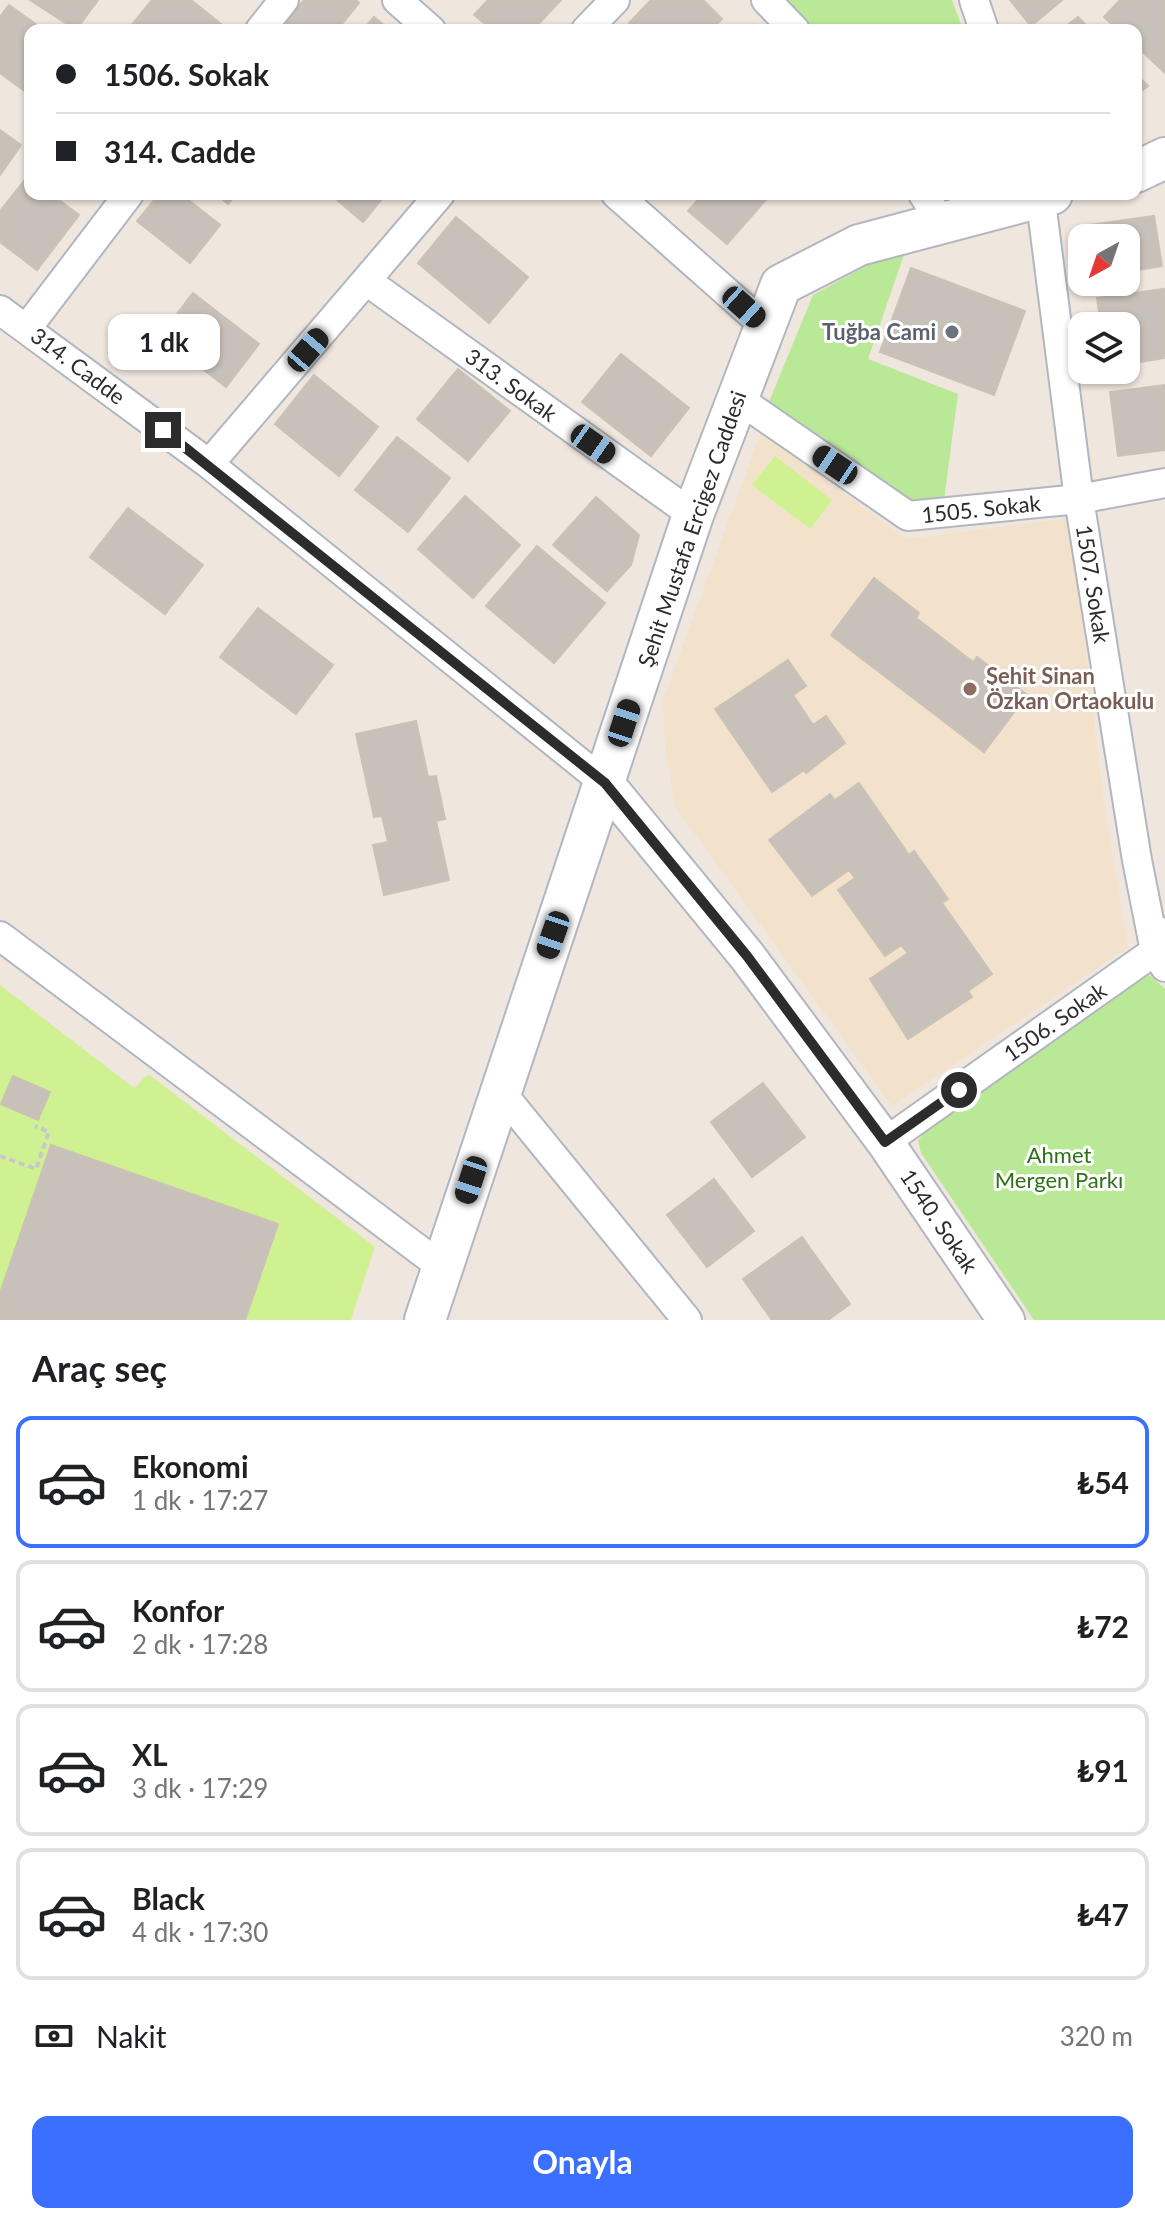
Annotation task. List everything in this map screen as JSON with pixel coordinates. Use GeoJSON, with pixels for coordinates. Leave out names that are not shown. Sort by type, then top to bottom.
{"type":"FeatureCollection","features":[{"type":"Feature","properties":{"kind":"main road"},"geometry":{"type":"LineString","coordinates":[[1142,171],[1165,158]]}},
{"type":"Feature","properties":{"kind":"main road","name":"Şehit Mustafa Ercigez Caddesi"},"geometry":{"type":"LineString","coordinates":[[425,1320],[693,515],[781,285],[932,208],[1001,200]]}},
{"type":"Feature","properties":{"kind":"street"},"geometry":{"type":"LineString","coordinates":[[265,24],[284,0]]}},
{"type":"Feature","properties":{"kind":"street"},"geometry":{"type":"LineString","coordinates":[[397,0],[424,24]]}},
{"type":"Feature","properties":{"kind":"street"},"geometry":{"type":"LineString","coordinates":[[592,24],[615,0]]}},
{"type":"Feature","properties":{"kind":"street"},"geometry":{"type":"LineString","coordinates":[[766,0],[789,24]]}},
{"type":"Feature","properties":{"kind":"street"},"geometry":{"type":"LineString","coordinates":[[974,0],[982,24]]}},
{"type":"Feature","properties":{"kind":"street"},"geometry":{"type":"LineString","coordinates":[[1142,173],[1165,170]]}},
{"type":"Feature","properties":{"kind":"street"},"geometry":{"type":"LineString","coordinates":[[27,328],[124,200]]}},
{"type":"Feature","properties":{"kind":"street"},"geometry":{"type":"LineString","coordinates":[[209,464],[435,200]]}},
{"type":"Feature","properties":{"kind":"street"},"geometry":{"type":"LineString","coordinates":[[623,200],[765,326]]}},
{"type":"Feature","properties":{"kind":"street","name":"1507. Sokak"},"geometry":{"type":"LineString","coordinates":[[1045,200],[1079,499],[1137,860],[1160,959]]}},
{"type":"Feature","properties":{"kind":"street","name":"313. Sokak"},"geometry":{"type":"LineString","coordinates":[[368,282],[693,515]]}},
{"type":"Feature","properties":{"kind":"street","name":"314. Cadde"},"geometry":{"type":"LineString","coordinates":[[0,310],[209,464],[605,783]]}},
{"type":"Feature","properties":{"kind":"street","name":"1505. Sokak"},"geometry":{"type":"LineString","coordinates":[[737,398],[908,516],[1079,499],[1165,483]]}},
{"type":"Feature","properties":{"kind":"street","name":"1540. Sokak"},"geometry":{"type":"LineString","coordinates":[[605,783],[747,956],[885,1142],[1006,1320]]}},
{"type":"Feature","properties":{"kind":"street"},"geometry":{"type":"LineString","coordinates":[[1160,959],[1165,916]]}},
{"type":"Feature","properties":{"kind":"street"},"geometry":{"type":"LineString","coordinates":[[0,936],[442,1267]]}},
{"type":"Feature","properties":{"kind":"street","name":"1506. Sokak"},"geometry":{"type":"LineString","coordinates":[[885,1142],[1160,959]]}},
{"type":"Feature","properties":{"kind":"street"},"geometry":{"type":"LineString","coordinates":[[501,1092],[687,1320]]}},
{"type":"Feature","properties":{"kind":"path"},"geometry":{"type":"LineString","coordinates":[[0,1156],[36,1169],[49,1132],[35,1126]]}},
{"type":"Feature","properties":{"kind":"shaded area"},"geometry":{"type":"Polygon","coordinates":[[[761,432],[906,539],[1071,518],[1102,791],[1128,947],[892,1106],[676,808],[665,750],[663,700],[761,432]]]}},
{"type":"Feature","properties":{"kind":"green space"},"geometry":{"type":"Polygon","coordinates":[[[779,0],[952,0],[961,24],[804,24],[779,0]]]}},
{"type":"Feature","properties":{"kind":"green space"},"geometry":{"type":"Polygon","coordinates":[[[905,252],[868,359],[958,394],[944,500],[912,506],[766,409],[813,295],[875,261],[905,252]]]}},
{"type":"Feature","properties":{"kind":"green space"},"geometry":{"type":"Polygon","coordinates":[[[775,456],[832,500],[810,529],[752,485],[775,456]]]}},
{"type":"Feature","properties":{"kind":"green space","name":"Ahmet Mergen Parkı"},"geometry":{"type":"Polygon","coordinates":[[[1150,975],[1165,989],[1165,1320],[1034,1320],[921,1153],[918,1141],[926,1130],[1138,980],[1150,975]]]}},
{"type":"Feature","properties":{"kind":"green space"},"geometry":{"type":"Polygon","coordinates":[[[0,985],[134,1088],[148,1074],[375,1247],[351,1320],[0,1320],[0,985]]]}},
{"type":"Feature","properties":{"kind":"building"},"geometry":{"type":"Polygon","coordinates":[[[30,0],[98,0],[80,24],[67,24],[30,0]]]}},
{"type":"Feature","properties":{"kind":"building"},"geometry":{"type":"Polygon","coordinates":[[[152,0],[191,0],[221,24],[132,24],[152,0]]]}},
{"type":"Feature","properties":{"kind":"building"},"geometry":{"type":"Polygon","coordinates":[[[304,0],[356,0],[359,3],[342,24],[285,24],[304,0]]]}},
{"type":"Feature","properties":{"kind":"building"},"geometry":{"type":"Polygon","coordinates":[[[488,0],[561,0],[539,24],[485,24],[474,15],[488,0]]]}},
{"type":"Feature","properties":{"kind":"building"},"geometry":{"type":"Polygon","coordinates":[[[651,0],[703,0],[722,19],[717,24],[629,23],[651,0]]]}},
{"type":"Feature","properties":{"kind":"building"},"geometry":{"type":"Polygon","coordinates":[[[1010,0],[1062,0],[1033,24],[1029,24],[1010,0]]]}},
{"type":"Feature","properties":{"kind":"building"},"geometry":{"type":"Polygon","coordinates":[[[1120,0],[1165,0],[1165,73],[1142,52],[1142,24],[1112,24],[1104,17],[1120,0]]]}},
{"type":"Feature","properties":{"kind":"building"},"geometry":{"type":"Polygon","coordinates":[[[9,5],[36,24],[24,24],[24,91],[0,73],[0,17],[9,5]]]}},
{"type":"Feature","properties":{"kind":"building"},"geometry":{"type":"Polygon","coordinates":[[[374,17],[383,24],[368,24],[374,17]]]}},
{"type":"Feature","properties":{"kind":"building"},"geometry":{"type":"Polygon","coordinates":[[[1078,17],[1085,24],[1069,24],[1078,17]]]}},
{"type":"Feature","properties":{"kind":"building"},"geometry":{"type":"Polygon","coordinates":[[[0,130],[21,145],[0,175],[0,130]]]}},
{"type":"Feature","properties":{"kind":"building"},"geometry":{"type":"Polygon","coordinates":[[[24,181],[24,200],[59,200],[79,215],[37,270],[0,242],[0,211],[24,181]]]}},
{"type":"Feature","properties":{"kind":"building"},"geometry":{"type":"Polygon","coordinates":[[[154,200],[189,200],[220,225],[190,263],[137,221],[154,200]]]}},
{"type":"Feature","properties":{"kind":"building"},"geometry":{"type":"Polygon","coordinates":[[[337,200],[381,200],[363,222],[337,200]]]}},
{"type":"Feature","properties":{"kind":"building"},"geometry":{"type":"Polygon","coordinates":[[[698,200],[766,200],[727,244],[688,211],[698,200]]]}},
{"type":"Feature","properties":{"kind":"building"},"geometry":{"type":"Polygon","coordinates":[[[1154,216],[1162,266],[1140,270],[1140,224],[1096,224],[1154,216]]]}},
{"type":"Feature","properties":{"kind":"building"},"geometry":{"type":"Polygon","coordinates":[[[456,217],[528,277],[489,323],[418,263],[456,217]]]}},
{"type":"Feature","properties":{"kind":"building","name":"Tuğba Cami"},"geometry":{"type":"Polygon","coordinates":[[[911,268],[1025,311],[994,395],[880,352],[911,268]]]}},
{"type":"Feature","properties":{"kind":"building"},"geometry":{"type":"Polygon","coordinates":[[[1164,289],[1165,358],[1140,362],[1140,312],[1099,312],[1097,298],[1140,296],[1140,292],[1164,289]]]}},
{"type":"Feature","properties":{"kind":"building"},"geometry":{"type":"Polygon","coordinates":[[[193,293],[259,344],[226,387],[160,336],[193,293]]]}},
{"type":"Feature","properties":{"kind":"building"},"geometry":{"type":"Polygon","coordinates":[[[621,354],[689,408],[651,456],[582,402],[621,354]]]}},
{"type":"Feature","properties":{"kind":"building"},"geometry":{"type":"Polygon","coordinates":[[[458,369],[510,411],[468,461],[417,419],[458,369]]]}},
{"type":"Feature","properties":{"kind":"building"},"geometry":{"type":"Polygon","coordinates":[[[314,375],[378,427],[339,476],[275,424],[314,375]]]}},
{"type":"Feature","properties":{"kind":"building"},"geometry":{"type":"Polygon","coordinates":[[[1165,385],[1165,450],[1118,456],[1110,392],[1165,385]]]}},
{"type":"Feature","properties":{"kind":"building"},"geometry":{"type":"Polygon","coordinates":[[[397,437],[450,478],[408,532],[355,490],[397,437]]]}},
{"type":"Feature","properties":{"kind":"building"},"geometry":{"type":"Polygon","coordinates":[[[465,496],[520,545],[473,598],[418,549],[465,496]]]}},
{"type":"Feature","properties":{"kind":"building"},"geometry":{"type":"Polygon","coordinates":[[[596,497],[639,535],[631,565],[607,591],[553,545],[596,497]]]}},
{"type":"Feature","properties":{"kind":"building"},"geometry":{"type":"Polygon","coordinates":[[[128,508],[203,565],[165,614],[90,557],[128,508]]]}},
{"type":"Feature","properties":{"kind":"building"},"geometry":{"type":"Polygon","coordinates":[[[537,546],[605,603],[554,663],[486,606],[537,546]]]}},
{"type":"Feature","properties":{"kind":"building"},"geometry":{"type":"Polygon","coordinates":[[[874,578],[919,613],[916,618],[973,662],[977,657],[1027,695],[984,752],[831,635],[874,578]]]}},
{"type":"Feature","properties":{"kind":"building"},"geometry":{"type":"Polygon","coordinates":[[[258,608],[333,665],[296,714],[220,657],[258,608]]]}},
{"type":"Feature","properties":{"kind":"building"},"geometry":{"type":"Polygon","coordinates":[[[788,660],[806,686],[793,695],[813,725],[826,716],[845,743],[806,773],[804,770],[772,792],[715,709],[788,660]]]}},
{"type":"Feature","properties":{"kind":"building"},"geometry":{"type":"Polygon","coordinates":[[[416,721],[428,777],[436,776],[445,819],[436,821],[449,880],[384,895],[373,845],[388,842],[382,816],[374,817],[356,734],[416,721]]]}},
{"type":"Feature","properties":{"kind":"building"},"geometry":{"type":"Polygon","coordinates":[[[859,783],[909,855],[914,851],[948,899],[942,903],[992,974],[968,991],[972,997],[908,1039],[870,979],[908,953],[901,945],[885,956],[838,890],[855,878],[849,870],[812,896],[769,840],[830,794],[835,800],[859,783]]]}},
{"type":"Feature","properties":{"kind":"building"},"geometry":{"type":"Polygon","coordinates":[[[13,1076],[50,1092],[38,1120],[1,1104],[13,1076]]]}},
{"type":"Feature","properties":{"kind":"building"},"geometry":{"type":"Polygon","coordinates":[[[763,1083],[805,1137],[752,1177],[711,1122],[763,1083]]]}},
{"type":"Feature","properties":{"kind":"building"},"geometry":{"type":"Polygon","coordinates":[[[51,1145],[278,1224],[245,1320],[0,1320],[0,1293],[51,1145]]]}},
{"type":"Feature","properties":{"kind":"building"},"geometry":{"type":"Polygon","coordinates":[[[714,1179],[754,1231],[707,1267],[667,1215],[714,1179]]]}},
{"type":"Feature","properties":{"kind":"building"},"geometry":{"type":"Polygon","coordinates":[[[802,1237],[850,1304],[828,1320],[772,1320],[743,1279],[802,1237]]]}},
{"type":"Feature","properties":{"kind":"place","name":"Tuğba Cami"},"geometry":{"type":"Point","coordinates":[952,332]}},
{"type":"Feature","properties":{"kind":"place","name":"Şehit Sinan Özkan Ortaokulu"},"geometry":{"type":"Point","coordinates":[970,689]}},
{"type":"Feature","properties":{"kind":"route"},"geometry":{"type":"LineString","coordinates":[[163,430],[605,783],[747,956],[885,1142],[959,1090]]}}]}
